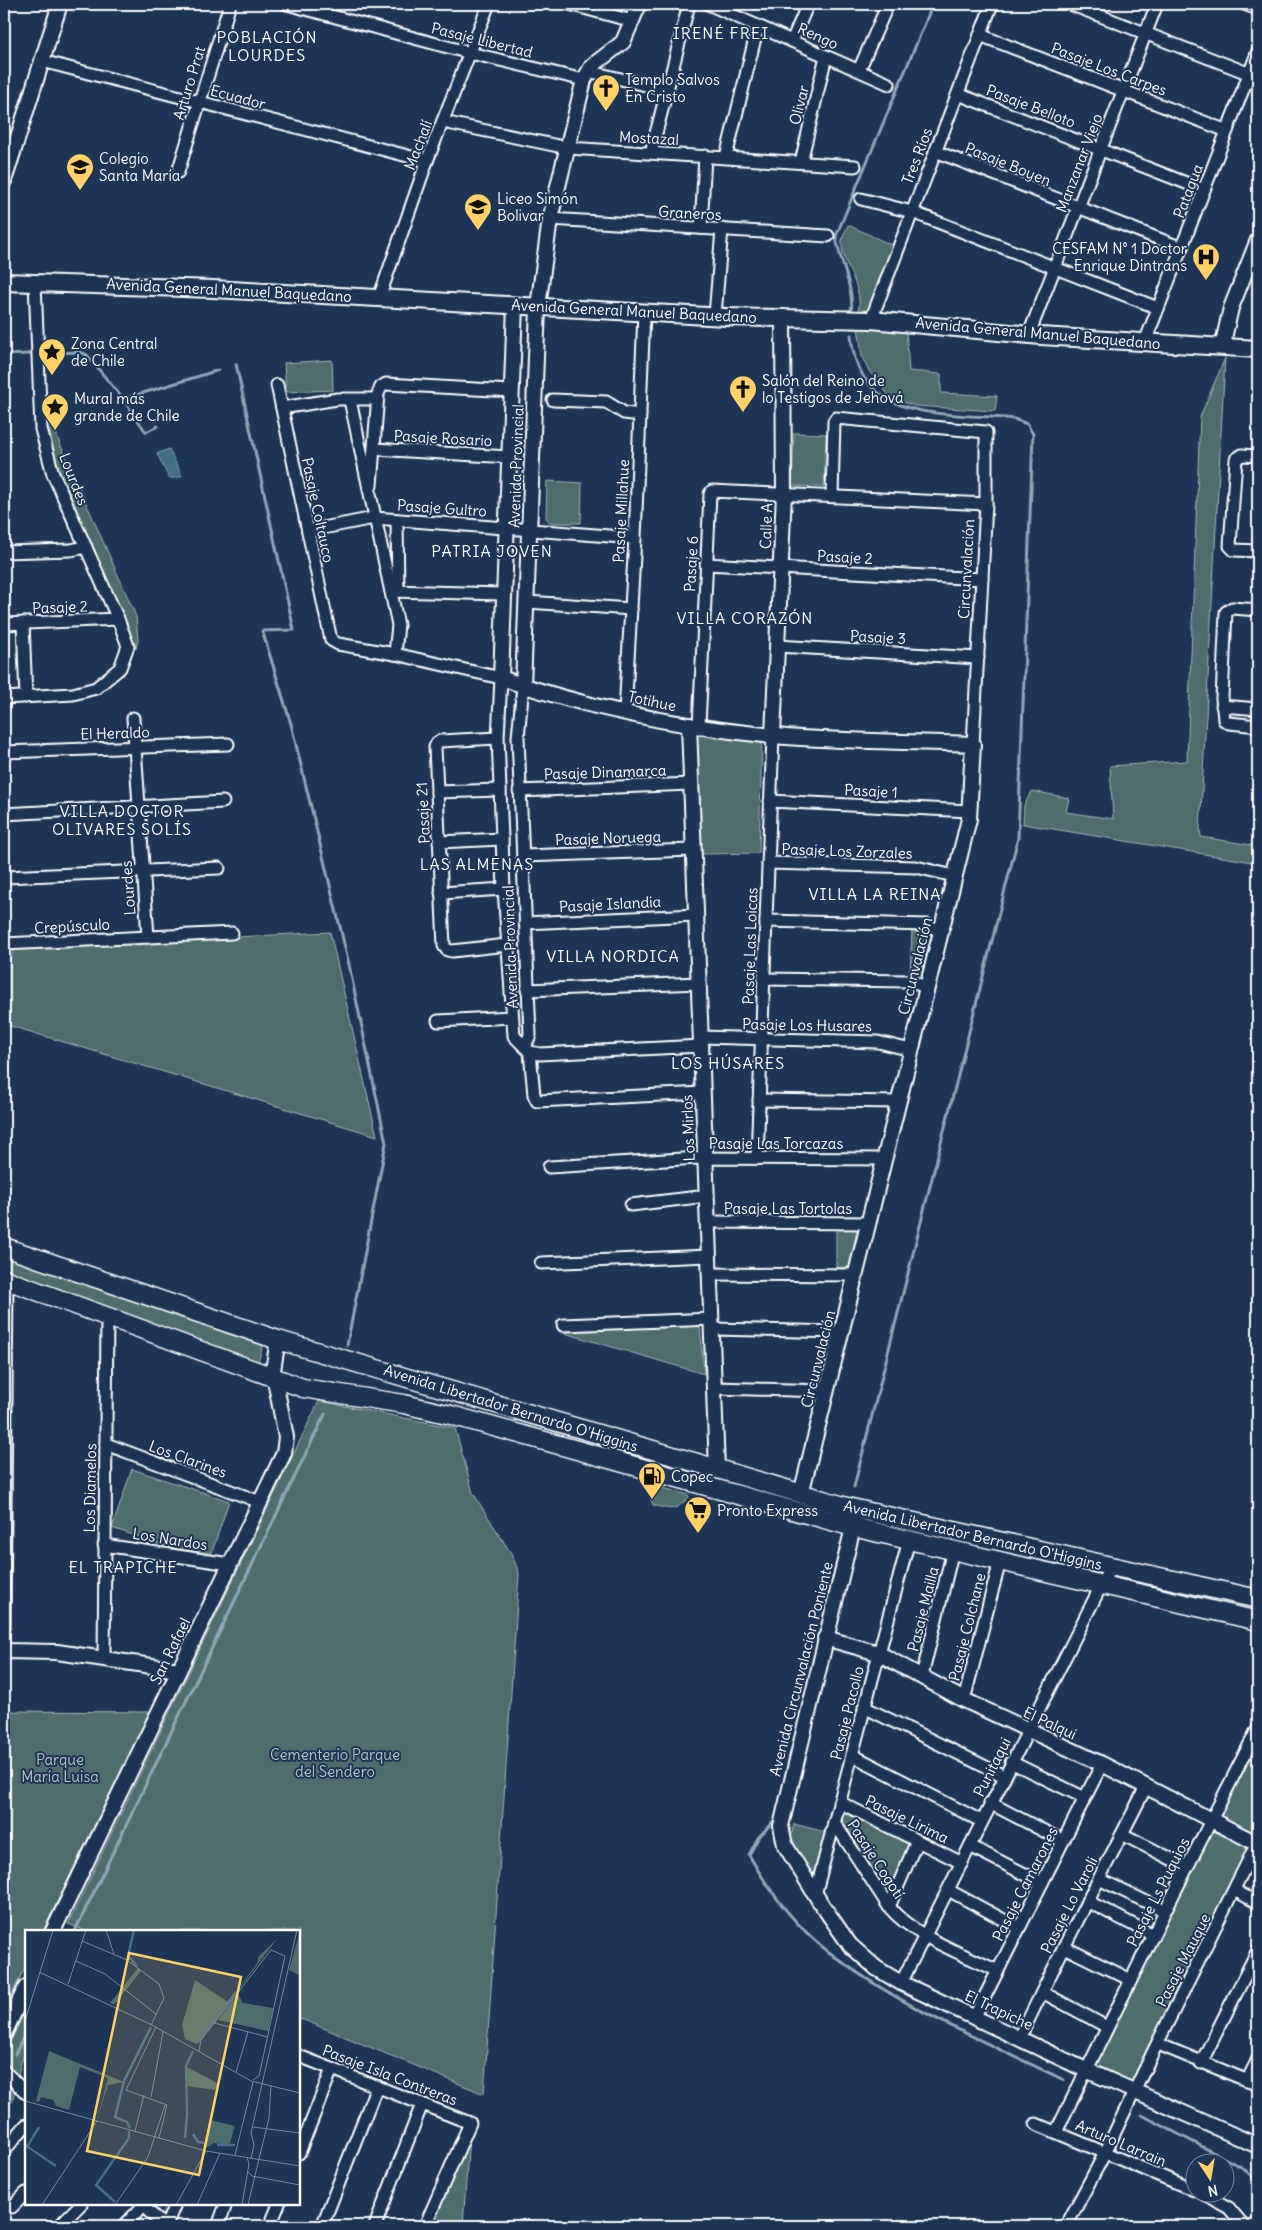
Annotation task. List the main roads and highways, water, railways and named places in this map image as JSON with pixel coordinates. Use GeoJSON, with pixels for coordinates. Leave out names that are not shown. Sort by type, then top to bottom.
{"type":"FeatureCollection","features":[{"type":"Feature","properties":{"kind":"main road","name":"Avenida General Manuel Baquedano"},"geometry":{"type":"LineString","coordinates":[[5,283],[213,289],[716,316],[870,320],[1029,334],[1258,349]]}},
{"type":"Feature","properties":{"kind":"main road","name":"Avenida Libertador Bernardo O'Higgins"},"geometry":{"type":"LineString","coordinates":[[4,1246],[278,1340],[855,1510],[1258,1599]]}},
{"type":"Feature","properties":{"kind":"main road","name":"Avenida Libertador Bernardo O'Higgins"},"geometry":{"type":"LineString","coordinates":[[5,1280],[303,1388],[404,1404],[451,1414],[852,1527],[1258,1621]]}},
{"type":"Feature","properties":{"kind":"main road"},"geometry":{"type":"LineString","coordinates":[[1095,1583],[1102,1565]]}},
{"type":"Feature","properties":{"kind":"water"},"geometry":{"type":"Polygon","coordinates":[[[169,449],[182,476],[169,478],[157,454],[169,449]]]}},
{"type":"Feature","properties":{"kind":"waterway"},"geometry":{"type":"LineString","coordinates":[[851,313],[851,294],[836,236],[933,4]]}},
{"type":"Feature","properties":{"kind":"waterway"},"geometry":{"type":"LineString","coordinates":[[851,335],[857,364],[870,385],[888,399],[910,408],[935,413],[1014,419],[1027,424],[1033,434],[1018,838],[854,1487]]}},
{"type":"Feature","properties":{"kind":"waterway"},"geometry":{"type":"LineString","coordinates":[[4,355],[80,352],[87,355],[123,399],[146,432],[158,426]]}},
{"type":"Feature","properties":{"kind":"waterway"},"geometry":{"type":"LineString","coordinates":[[236,364],[294,630],[262,631]]}},
{"type":"Feature","properties":{"kind":"waterway"},"geometry":{"type":"LineString","coordinates":[[123,399],[219,370]]}},
{"type":"Feature","properties":{"kind":"waterway"},"geometry":{"type":"LineString","coordinates":[[263,633],[291,724],[348,960],[386,1143],[347,1345]]}},
{"type":"Feature","properties":{"kind":"waterway"},"geometry":{"type":"LineString","coordinates":[[75,1930],[325,1414]]}},
{"type":"Feature","properties":{"kind":"waterway"},"geometry":{"type":"LineString","coordinates":[[837,1564],[843,1540]]}},
{"type":"Feature","properties":{"kind":"waterway"},"geometry":{"type":"LineString","coordinates":[[778,1816],[758,1838],[749,1855],[782,1905],[803,1929],[825,1949],[852,1969],[910,2005],[1064,2080]]}},
{"type":"Feature","properties":{"kind":"waterway"},"geometry":{"type":"LineString","coordinates":[[15,2054],[25,2034]]}},
{"type":"Feature","properties":{"kind":"waterway"},"geometry":{"type":"LineString","coordinates":[[1142,2115],[1243,2168],[1258,2182]]}},
{"type":"Feature","properties":{"kind":"place","name":"Templo Salvos En Cristo"},"geometry":{"type":"Point","coordinates":[606,112]}},
{"type":"Feature","properties":{"kind":"place","name":"Colegio Santa María"},"geometry":{"type":"Point","coordinates":[80,191]}},
{"type":"Feature","properties":{"kind":"place","name":"Liceo Simón Bolivar"},"geometry":{"type":"Point","coordinates":[478,231]}},
{"type":"Feature","properties":{"kind":"place","name":"CESFAM N° 1 Doctor Enrique Dintrans"},"geometry":{"type":"Point","coordinates":[1206,281]}},
{"type":"Feature","properties":{"kind":"place","name":"Zona Central de Chile"},"geometry":{"type":"Point","coordinates":[52,376]}},
{"type":"Feature","properties":{"kind":"place","name":"Salón del Reino de lo Testigos de Jehová"},"geometry":{"type":"Point","coordinates":[743,413]}},
{"type":"Feature","properties":{"kind":"place","name":"Mural más grande de Chile"},"geometry":{"type":"Point","coordinates":[55,431]}},
{"type":"Feature","properties":{"kind":"place","name":"Copec"},"geometry":{"type":"Point","coordinates":[652,1500]}},
{"type":"Feature","properties":{"kind":"place","name":"Pronto Express"},"geometry":{"type":"Point","coordinates":[698,1534]}},
{"type":"Feature","properties":{"kind":"district","name":"IRENÉ FREI"},"geometry":{"type":"Point","coordinates":[721,33]}},
{"type":"Feature","properties":{"kind":"district","name":"POBLACIÓN LOURDES"},"geometry":{"type":"Point","coordinates":[267,46]}},
{"type":"Feature","properties":{"kind":"district","name":"PATRIA JOVEN"},"geometry":{"type":"Point","coordinates":[492,551]}},
{"type":"Feature","properties":{"kind":"district","name":"VILLA CORAZÓN"},"geometry":{"type":"Point","coordinates":[745,618]}},
{"type":"Feature","properties":{"kind":"district","name":"VILLA DOCTOR OLIVARES SOLÍS"},"geometry":{"type":"Point","coordinates":[122,820]}},
{"type":"Feature","properties":{"kind":"district","name":"LAS ALMENAS"},"geometry":{"type":"Point","coordinates":[477,864]}},
{"type":"Feature","properties":{"kind":"district","name":"VILLA LA REINA"},"geometry":{"type":"Point","coordinates":[875,894]}},
{"type":"Feature","properties":{"kind":"district","name":"VILLA NORDICA"},"geometry":{"type":"Point","coordinates":[613,956]}},
{"type":"Feature","properties":{"kind":"district","name":"LOS HÚSARES"},"geometry":{"type":"Point","coordinates":[728,1063]}},
{"type":"Feature","properties":{"kind":"district","name":"EL TRAPICHE"},"geometry":{"type":"Point","coordinates":[123,1567]}},
{"type":"Feature","properties":{"kind":"park label","name":"Cementerio Parque del Sendero"},"geometry":{"type":"Point","coordinates":[335,1762]}},
{"type":"Feature","properties":{"kind":"park label","name":"Parque María Luisa"},"geometry":{"type":"Point","coordinates":[60,1768]}}]}
